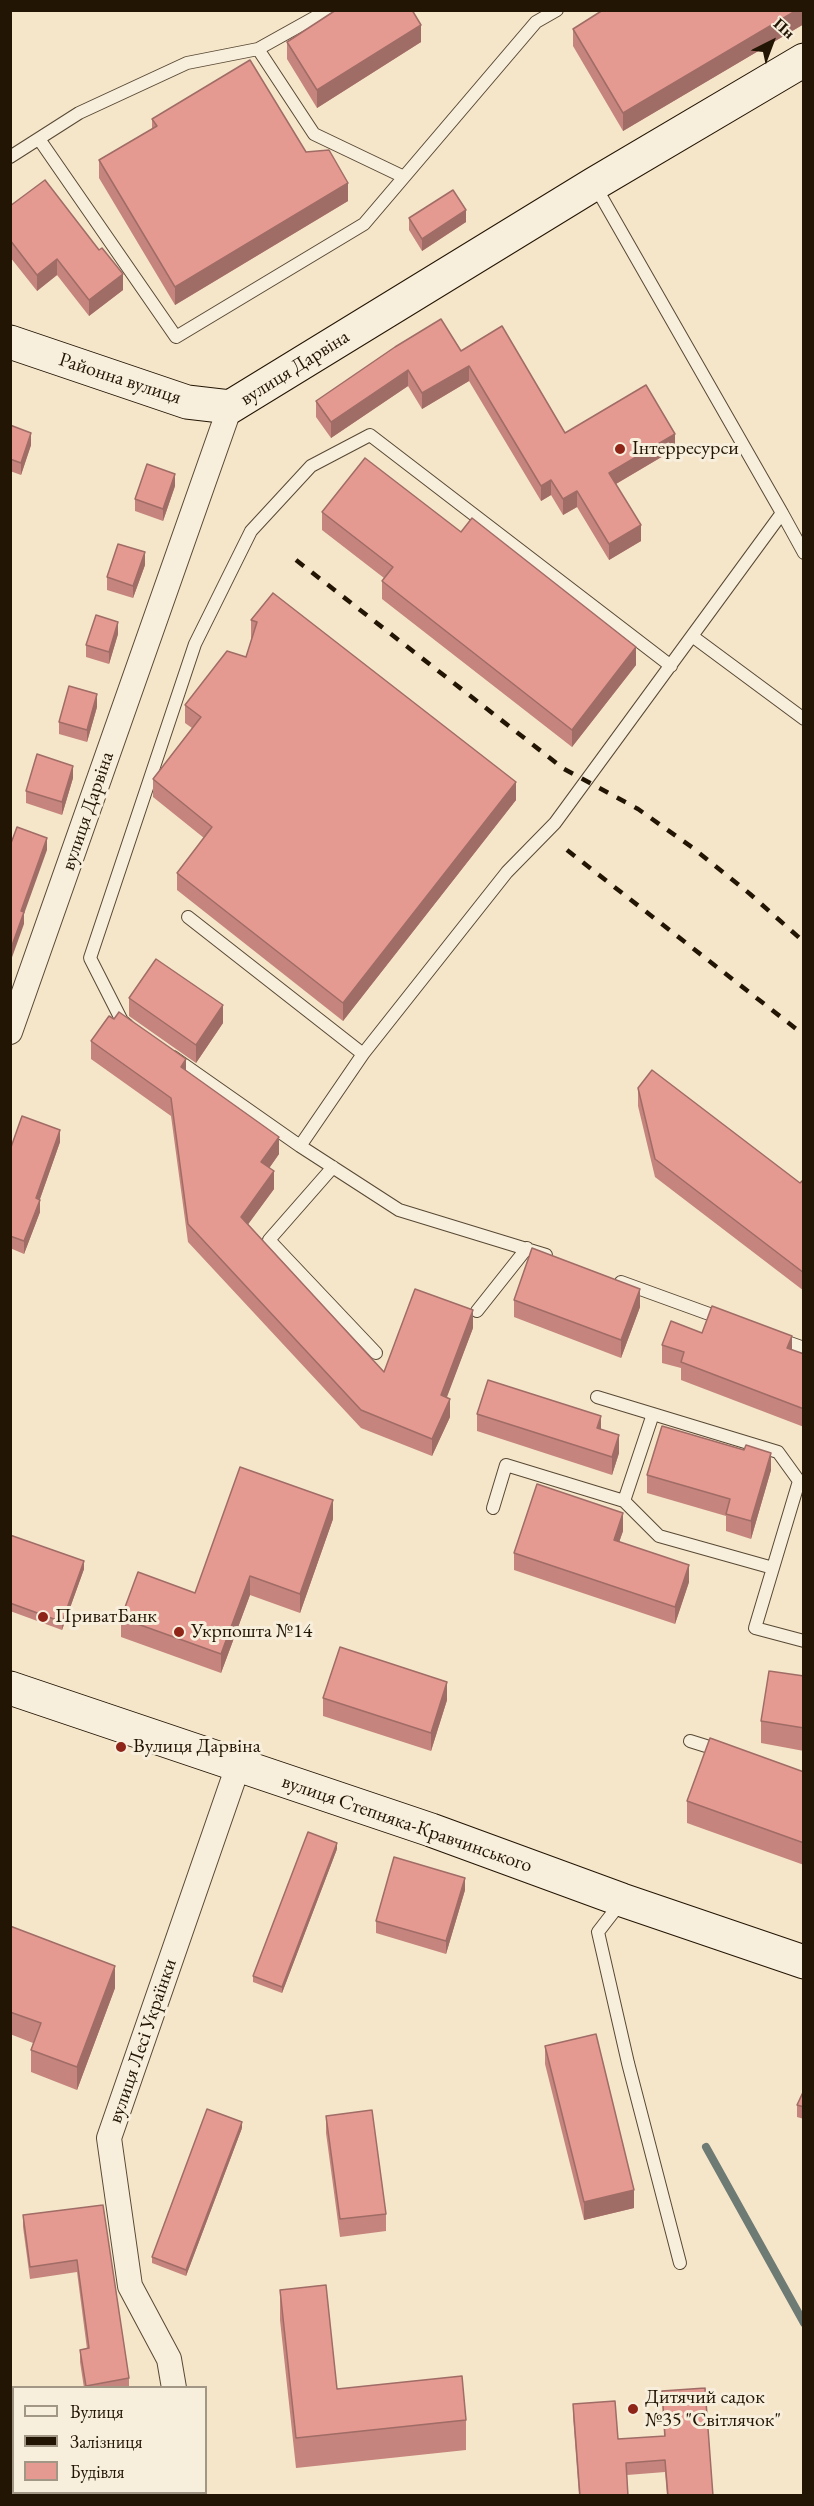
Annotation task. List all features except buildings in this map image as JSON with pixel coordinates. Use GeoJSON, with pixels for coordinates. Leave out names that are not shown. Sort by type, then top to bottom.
{"type":"FeatureCollection","features":[{"type":"Feature","properties":{"kind":"street","name":"вулиця Дарвіна"},"geometry":{"type":"LineString","coordinates":[[10,1032],[230,407],[594,184],[804,60]]}},
{"type":"Feature","properties":{"kind":"street","name":"Районна вулиця"},"geometry":{"type":"LineString","coordinates":[[10,342],[187,402],[230,407]]}},
{"type":"Feature","properties":{"kind":"street","name":"вулиця Степняка-Кравчинського"},"geometry":{"type":"LineString","coordinates":[[10,1688],[431,1830],[622,1900],[804,1962]]}},
{"type":"Feature","properties":{"kind":"street","name":"вулиця Лесі Українки"},"geometry":{"type":"LineString","coordinates":[[174,2386],[169,2359],[130,2286],[109,2138],[238,1766]]}},
{"type":"Feature","properties":{"kind":"lane"},"geometry":{"type":"LineString","coordinates":[[10,157],[79,113],[187,63],[258,49],[328,10]]}},
{"type":"Feature","properties":{"kind":"lane"},"geometry":{"type":"LineString","coordinates":[[39,139],[176,337],[364,224],[536,22],[557,10]]}},
{"type":"Feature","properties":{"kind":"lane"},"geometry":{"type":"LineString","coordinates":[[258,49],[314,134],[404,177]]}},
{"type":"Feature","properties":{"kind":"lane"},"geometry":{"type":"LineString","coordinates":[[594,184],[804,553]]}},
{"type":"Feature","properties":{"kind":"lane"},"geometry":{"type":"LineString","coordinates":[[141,1035],[122,1022],[90,958],[195,644],[251,531],[311,466],[370,435],[671,666]]}},
{"type":"Feature","properties":{"kind":"lane"},"geometry":{"type":"LineString","coordinates":[[300,1146],[363,1054],[507,872],[555,823],[782,513]]}},
{"type":"Feature","properties":{"kind":"lane"},"geometry":{"type":"LineString","coordinates":[[692,636],[804,719]]}},
{"type":"Feature","properties":{"kind":"lane"},"geometry":{"type":"LineString","coordinates":[[188,917],[363,1054]]}},
{"type":"Feature","properties":{"kind":"lane"},"geometry":{"type":"LineString","coordinates":[[160,1049],[300,1146],[399,1210],[560,1260]]}},
{"type":"Feature","properties":{"kind":"lane"},"geometry":{"type":"LineString","coordinates":[[333,1167],[269,1240],[376,1353]]}},
{"type":"Feature","properties":{"kind":"lane"},"geometry":{"type":"LineString","coordinates":[[477,1311],[527,1248]]}},
{"type":"Feature","properties":{"kind":"lane"},"geometry":{"type":"LineString","coordinates":[[604,1276],[737,1324]]}},
{"type":"Feature","properties":{"kind":"lane"},"geometry":{"type":"LineString","coordinates":[[759,1332],[804,1348]]}},
{"type":"Feature","properties":{"kind":"lane"},"geometry":{"type":"LineString","coordinates":[[597,1397],[778,1452],[801,1481],[755,1628],[804,1641]]}},
{"type":"Feature","properties":{"kind":"lane"},"geometry":{"type":"LineString","coordinates":[[624,1501],[652,1414]]}},
{"type":"Feature","properties":{"kind":"lane"},"geometry":{"type":"LineString","coordinates":[[493,1508],[506,1464],[624,1501],[659,1536],[773,1568]]}},
{"type":"Feature","properties":{"kind":"lane"},"geometry":{"type":"LineString","coordinates":[[690,1741],[735,1755]]}},
{"type":"Feature","properties":{"kind":"lane"},"geometry":{"type":"LineString","coordinates":[[622,1900],[598,1932],[628,2063],[680,2263]]}},
{"type":"Feature","properties":{"kind":"waterway"},"geometry":{"type":"LineString","coordinates":[[706,2147],[804,2323]]}},
{"type":"Feature","properties":{"kind":"railway"},"geometry":{"type":"LineString","coordinates":[[296,560],[564,769],[638,809],[693,848],[804,942]]}},
{"type":"Feature","properties":{"kind":"railway"},"geometry":{"type":"LineString","coordinates":[[567,850],[804,1035]]}},
{"type":"Feature","properties":{"kind":"place","name":"Інтерресурси"},"geometry":{"type":"Point","coordinates":[620,449]}},
{"type":"Feature","properties":{"kind":"place","name":"ПриватБанк"},"geometry":{"type":"Point","coordinates":[43,1617]}},
{"type":"Feature","properties":{"kind":"place","name":"Укрпошта №14"},"geometry":{"type":"Point","coordinates":[179,1632]}},
{"type":"Feature","properties":{"kind":"place","name":"Вулиця Дарвіна"},"geometry":{"type":"Point","coordinates":[121,1747]}},
{"type":"Feature","properties":{"kind":"place","name":"Дитячий садок №35 \"Світлячок\""},"geometry":{"type":"Point","coordinates":[633,2409]}}]}
